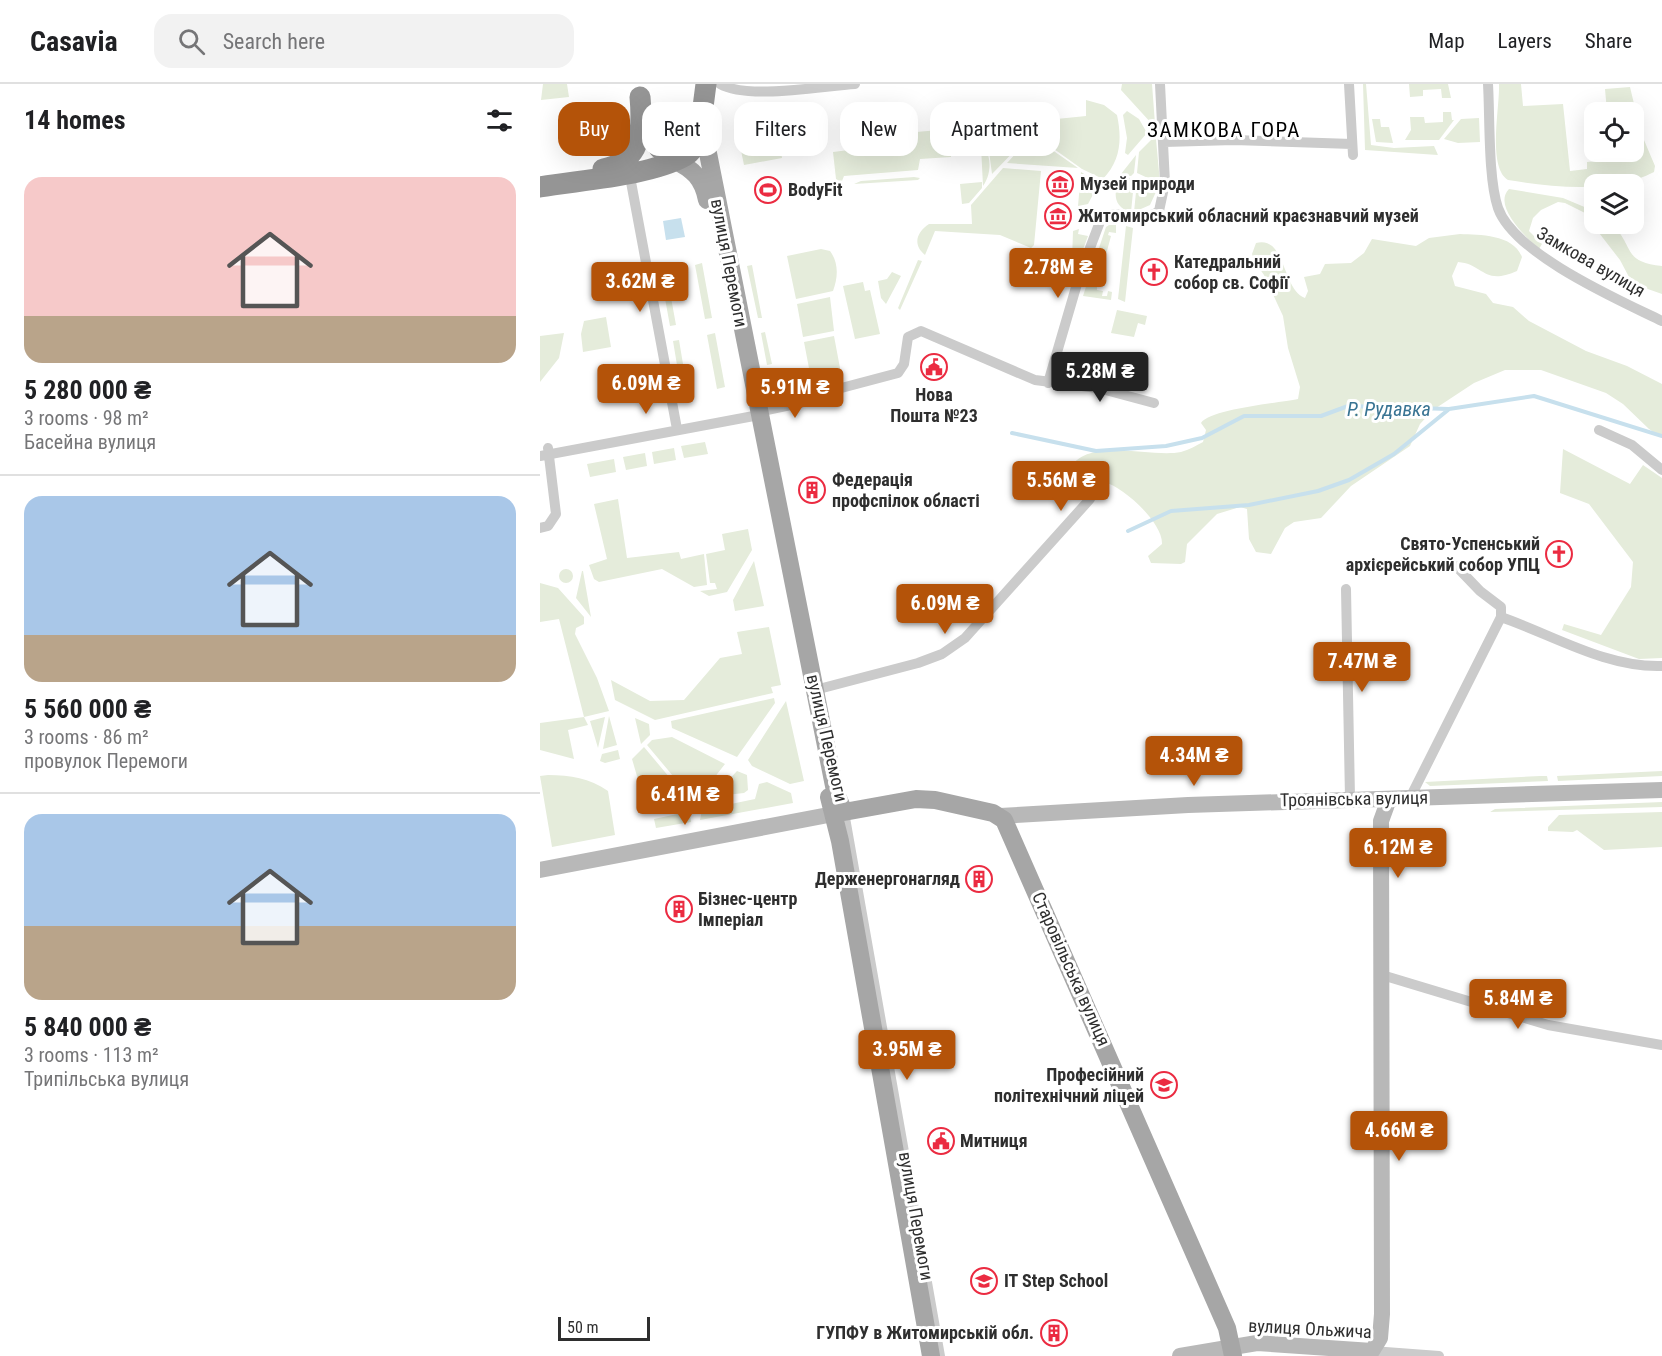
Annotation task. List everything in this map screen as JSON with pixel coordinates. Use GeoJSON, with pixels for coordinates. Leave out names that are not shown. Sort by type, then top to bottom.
{"type":"FeatureCollection","features":[{"type":"Feature","properties":{"kind":"highway"},"geometry":{"type":"LineString","coordinates":[[704,102],[706,84]]}},
{"type":"Feature","properties":{"kind":"highway"},"geometry":{"type":"LineString","coordinates":[[640,91],[654,141],[665,155],[674,160]]}},
{"type":"Feature","properties":{"kind":"highway"},"geometry":{"type":"LineString","coordinates":[[540,178],[608,168],[625,161],[634,152],[641,135],[640,91]]}},
{"type":"Feature","properties":{"kind":"highway"},"geometry":{"type":"LineString","coordinates":[[540,187],[624,174],[684,156]]}},
{"type":"Feature","properties":{"kind":"main road","name":"вулиця Перемоги"},"geometry":{"type":"LineString","coordinates":[[708,156],[755,413],[839,813]]}},
{"type":"Feature","properties":{"kind":"main road","name":"вулиця Перемоги"},"geometry":{"type":"LineString","coordinates":[[674,160],[697,175],[705,189],[815,690],[839,813],[931,1356]]}},
{"type":"Feature","properties":{"kind":"main road","name":"Троянівська вулиця"},"geometry":{"type":"LineString","coordinates":[[839,813],[916,800],[935,800],[1000,816]]}},
{"type":"Feature","properties":{"kind":"main road","name":"Старовільська вулиця"},"geometry":{"type":"LineString","coordinates":[[1000,816],[1013,837],[1200,1264],[1227,1328],[1232,1351]]}},
{"type":"Feature","properties":{"kind":"street"},"geometry":{"type":"LineString","coordinates":[[720,84],[734,90],[757,92],[855,84]]}},
{"type":"Feature","properties":{"kind":"street"},"geometry":{"type":"LineString","coordinates":[[1048,383],[1079,277],[1101,219],[1110,214],[1147,217],[1159,211],[1165,183],[1160,84]]}},
{"type":"Feature","properties":{"kind":"street"},"geometry":{"type":"LineString","coordinates":[[1349,84],[1353,155]]}},
{"type":"Feature","properties":{"kind":"street","name":"Замкова вулиця"},"geometry":{"type":"LineString","coordinates":[[1488,84],[1496,198],[1504,220],[1537,255],[1662,321]]}},
{"type":"Feature","properties":{"kind":"street"},"geometry":{"type":"LineString","coordinates":[[1164,142],[1234,140],[1352,144]]}},
{"type":"Feature","properties":{"kind":"street"},"geometry":{"type":"LineString","coordinates":[[624,174],[631,182],[676,426]]}},
{"type":"Feature","properties":{"kind":"street"},"geometry":{"type":"LineString","coordinates":[[540,528],[548,526],[556,514],[544,452],[755,413],[893,376],[902,369],[908,337],[921,331],[1048,383],[1098,388],[1154,403]]}},
{"type":"Feature","properties":{"kind":"street"},"geometry":{"type":"LineString","coordinates":[[1599,430],[1632,445],[1662,470]]}},
{"type":"Feature","properties":{"kind":"street"},"geometry":{"type":"LineString","coordinates":[[815,690],[942,654],[965,638],[1090,499]]}},
{"type":"Feature","properties":{"kind":"street"},"geometry":{"type":"LineString","coordinates":[[1410,798],[1501,617],[1501,607],[1480,591],[1456,566]]}},
{"type":"Feature","properties":{"kind":"street"},"geometry":{"type":"LineString","coordinates":[[1346,589],[1350,798]]}},
{"type":"Feature","properties":{"kind":"street"},"geometry":{"type":"LineString","coordinates":[[1501,617],[1607,659],[1638,667],[1662,666]]}},
{"type":"Feature","properties":{"kind":"street","name":"Троянівська вулиця"},"geometry":{"type":"LineString","coordinates":[[1000,816],[1032,812],[1350,798],[1389,799],[1662,790]]}},
{"type":"Feature","properties":{"kind":"street"},"geometry":{"type":"LineString","coordinates":[[1371,1351],[1379,1343],[1382,1314],[1381,821],[1389,799]]}},
{"type":"Feature","properties":{"kind":"street"},"geometry":{"type":"LineString","coordinates":[[540,870],[839,813]]}},
{"type":"Feature","properties":{"kind":"street","name":"вулиця Перемоги"},"geometry":{"type":"LineString","coordinates":[[839,813],[940,1356]]}},
{"type":"Feature","properties":{"kind":"street"},"geometry":{"type":"LineString","coordinates":[[1382,975],[1548,1025],[1662,1045]]}},
{"type":"Feature","properties":{"kind":"street","name":"вулиця Ольжича"},"geometry":{"type":"LineString","coordinates":[[1180,1356],[1232,1351],[1257,1343],[1439,1356]]}},
{"type":"Feature","properties":{"kind":"green space"},"geometry":{"type":"Polygon","coordinates":[[[543,84],[567,84],[569,97],[541,100],[543,84]]]}},
{"type":"Feature","properties":{"kind":"green space"},"geometry":{"type":"Polygon","coordinates":[[[1122,84],[1152,84],[1155,124],[1152,124],[1121,90],[1122,84]]]}},
{"type":"Feature","properties":{"kind":"green space"},"geometry":{"type":"Polygon","coordinates":[[[1363,84],[1366,84],[1371,145],[1394,148],[1434,146],[1438,155],[1365,150],[1363,84]]]}},
{"type":"Feature","properties":{"kind":"green space"},"geometry":{"type":"Polygon","coordinates":[[[1409,84],[1448,84],[1451,98],[1442,98],[1441,89],[1423,90],[1423,96],[1410,97],[1409,84]]]}},
{"type":"Feature","properties":{"kind":"green space"},"geometry":{"type":"Polygon","coordinates":[[[1499,84],[1521,84],[1523,106],[1563,104],[1570,171],[1587,169],[1587,162],[1644,162],[1644,140],[1655,166],[1654,172],[1644,176],[1644,174],[1584,174],[1584,187],[1508,180],[1498,163],[1496,136],[1499,84]]]}},
{"type":"Feature","properties":{"kind":"green space"},"geometry":{"type":"Polygon","coordinates":[[[1630,87],[1634,102],[1606,102],[1605,89],[1630,87]]]}},
{"type":"Feature","properties":{"kind":"green space"},"geometry":{"type":"Polygon","coordinates":[[[1086,100],[1104,105],[1117,115],[1119,149],[1109,172],[1103,179],[1082,169],[1060,153],[1060,119],[1086,116],[1086,100]]]}},
{"type":"Feature","properties":{"kind":"green space"},"geometry":{"type":"Polygon","coordinates":[[[1127,111],[1139,119],[1147,133],[1128,155],[1125,153],[1127,138],[1123,115],[1127,111]]]}},
{"type":"Feature","properties":{"kind":"green space"},"geometry":{"type":"Polygon","coordinates":[[[1443,112],[1451,112],[1452,120],[1454,120],[1439,140],[1405,140],[1411,130],[1410,117],[1424,117],[1425,123],[1443,122],[1443,112]]]}},
{"type":"Feature","properties":{"kind":"green space"},"geometry":{"type":"Polygon","coordinates":[[[1479,118],[1480,142],[1458,143],[1444,139],[1461,119],[1479,118]]]}},
{"type":"Feature","properties":{"kind":"green space"},"geometry":{"type":"Polygon","coordinates":[[[1372,119],[1380,119],[1381,127],[1389,127],[1393,143],[1376,142],[1372,119]]]}},
{"type":"Feature","properties":{"kind":"green space"},"geometry":{"type":"Polygon","coordinates":[[[930,131],[930,156],[951,157],[920,159],[918,170],[844,176],[838,191],[833,152],[840,151],[840,156],[918,156],[918,132],[930,131]]]}},
{"type":"Feature","properties":{"kind":"green space"},"geometry":{"type":"Polygon","coordinates":[[[1152,139],[1156,139],[1160,183],[1150,205],[1134,212],[1137,182],[1140,179],[1150,179],[1137,173],[1139,152],[1152,139]]]}},
{"type":"Feature","properties":{"kind":"green space"},"geometry":{"type":"Polygon","coordinates":[[[1060,155],[1078,168],[1007,163],[1013,156],[1060,155]]]}},
{"type":"Feature","properties":{"kind":"green space"},"geometry":{"type":"Polygon","coordinates":[[[1136,155],[1134,173],[1131,176],[1121,174],[1136,155]]]}},
{"type":"Feature","properties":{"kind":"green space"},"geometry":{"type":"Polygon","coordinates":[[[742,156],[782,156],[782,158],[744,165],[742,156]]]}},
{"type":"Feature","properties":{"kind":"green space"},"geometry":{"type":"Polygon","coordinates":[[[982,156],[988,156],[990,166],[983,186],[982,156]]]}},
{"type":"Feature","properties":{"kind":"green space"},"geometry":{"type":"Polygon","coordinates":[[[990,156],[1010,156],[992,174],[990,156]]]}},
{"type":"Feature","properties":{"kind":"green space"},"geometry":{"type":"Polygon","coordinates":[[[1003,168],[1041,171],[1034,245],[1031,248],[1000,235],[935,231],[925,255],[917,242],[921,231],[929,224],[972,224],[971,205],[1003,168]]]}},
{"type":"Feature","properties":{"kind":"green space"},"geometry":{"type":"Polygon","coordinates":[[[1081,172],[1099,183],[1088,204],[1078,206],[1081,172]]]}},
{"type":"Feature","properties":{"kind":"green space"},"geometry":{"type":"Polygon","coordinates":[[[1120,177],[1130,178],[1134,182],[1131,212],[1121,207],[1116,199],[1120,177]]]}},
{"type":"Feature","properties":{"kind":"green space"},"geometry":{"type":"Polygon","coordinates":[[[920,178],[918,180],[854,184],[861,181],[920,178]]]}},
{"type":"Feature","properties":{"kind":"green space"},"geometry":{"type":"Polygon","coordinates":[[[982,182],[982,188],[969,203],[962,204],[960,184],[982,182]]]}},
{"type":"Feature","properties":{"kind":"green space"},"geometry":{"type":"Polygon","coordinates":[[[1509,189],[1563,198],[1584,207],[1584,212],[1558,202],[1541,210],[1533,218],[1529,231],[1542,244],[1539,249],[1513,221],[1505,204],[1505,196],[1509,189]]]}},
{"type":"Feature","properties":{"kind":"green space"},"geometry":{"type":"Polygon","coordinates":[[[1116,225],[1116,233],[1109,232],[1108,235],[1111,236],[1104,262],[1095,260],[1106,227],[1116,225]]]}},
{"type":"Feature","properties":{"kind":"green space"},"geometry":{"type":"Polygon","coordinates":[[[1126,226],[1133,228],[1125,302],[1118,299],[1126,226]]]}},
{"type":"Feature","properties":{"kind":"green space"},"geometry":{"type":"Polygon","coordinates":[[[1079,229],[1078,234],[1088,236],[1082,252],[1072,261],[1073,231],[1079,229]]]}},
{"type":"Feature","properties":{"kind":"green space"},"geometry":{"type":"Polygon","coordinates":[[[1460,234],[1504,240],[1518,249],[1522,257],[1517,271],[1497,276],[1458,262],[1452,276],[1455,286],[1486,294],[1493,303],[1513,307],[1529,321],[1586,351],[1627,366],[1662,384],[1662,438],[1623,404],[1606,393],[1541,370],[1505,370],[1474,383],[1433,410],[1420,424],[1410,446],[1351,486],[1321,518],[1294,522],[1285,528],[1271,554],[1256,552],[1249,539],[1247,509],[1240,507],[1217,514],[1187,544],[1185,562],[1181,564],[1151,563],[1148,556],[1162,544],[1161,536],[1149,516],[1131,498],[1104,482],[1084,484],[1073,479],[1071,466],[1081,457],[1093,452],[1123,450],[1181,452],[1203,442],[1206,430],[1201,423],[1207,418],[1231,410],[1298,399],[1300,387],[1288,348],[1283,316],[1252,254],[1256,243],[1266,243],[1273,247],[1292,285],[1305,298],[1308,291],[1304,277],[1320,274],[1325,264],[1351,263],[1364,253],[1372,239],[1416,246],[1429,238],[1460,234]]]}},
{"type":"Feature","properties":{"kind":"green space"},"geometry":{"type":"Polygon","coordinates":[[[1600,234],[1620,234],[1635,257],[1649,264],[1662,266],[1662,294],[1645,288],[1629,277],[1620,260],[1600,234]]]}},
{"type":"Feature","properties":{"kind":"green space"},"geometry":{"type":"Polygon","coordinates":[[[821,249],[830,251],[835,260],[837,276],[833,291],[796,299],[787,256],[821,249]]]}},
{"type":"Feature","properties":{"kind":"green space"},"geometry":{"type":"Polygon","coordinates":[[[918,260],[922,261],[900,310],[898,308],[918,260]]]}},
{"type":"Feature","properties":{"kind":"green space"},"geometry":{"type":"Polygon","coordinates":[[[702,263],[712,318],[705,319],[695,265],[702,263]]]}},
{"type":"Feature","properties":{"kind":"green space"},"geometry":{"type":"Polygon","coordinates":[[[752,265],[762,318],[758,318],[747,266],[752,265]]]}},
{"type":"Feature","properties":{"kind":"green space"},"geometry":{"type":"Polygon","coordinates":[[[1092,268],[1105,269],[1102,286],[1097,286],[1097,290],[1103,291],[1102,296],[1107,296],[1108,291],[1112,292],[1111,300],[1083,296],[1092,268]]]}},
{"type":"Feature","properties":{"kind":"green space"},"geometry":{"type":"Polygon","coordinates":[[[666,270],[676,325],[670,326],[660,271],[666,270]]]}},
{"type":"Feature","properties":{"kind":"green space"},"geometry":{"type":"Polygon","coordinates":[[[892,272],[901,276],[886,304],[881,298],[878,281],[887,279],[892,272]]]}},
{"type":"Feature","properties":{"kind":"green space"},"geometry":{"type":"Polygon","coordinates":[[[863,282],[865,291],[870,290],[880,334],[855,339],[843,286],[863,282]]]}},
{"type":"Feature","properties":{"kind":"green space"},"geometry":{"type":"Polygon","coordinates":[[[830,297],[834,331],[803,337],[797,304],[830,297]]]}},
{"type":"Feature","properties":{"kind":"green space"},"geometry":{"type":"Polygon","coordinates":[[[1117,310],[1147,316],[1145,325],[1138,323],[1134,337],[1111,333],[1117,310]]]}},
{"type":"Feature","properties":{"kind":"green space"},"geometry":{"type":"Polygon","coordinates":[[[606,317],[611,347],[583,352],[581,334],[584,321],[606,317]]]}},
{"type":"Feature","properties":{"kind":"green space"},"geometry":{"type":"Polygon","coordinates":[[[765,332],[772,364],[767,365],[761,333],[765,332]]]}},
{"type":"Feature","properties":{"kind":"green space"},"geometry":{"type":"Polygon","coordinates":[[[564,333],[559,358],[540,382],[540,336],[564,333]]]}},
{"type":"Feature","properties":{"kind":"green space"},"geometry":{"type":"Polygon","coordinates":[[[715,333],[725,387],[717,389],[707,335],[715,333]]]}},
{"type":"Feature","properties":{"kind":"green space"},"geometry":{"type":"Polygon","coordinates":[[[834,336],[840,368],[829,382],[813,389],[804,342],[834,336]]]}},
{"type":"Feature","properties":{"kind":"green space"},"geometry":{"type":"Polygon","coordinates":[[[679,340],[688,394],[682,395],[673,341],[679,340]]]}},
{"type":"Feature","properties":{"kind":"green space"},"geometry":{"type":"Polygon","coordinates":[[[705,442],[708,454],[684,458],[681,446],[705,442]]]}},
{"type":"Feature","properties":{"kind":"green space"},"geometry":{"type":"Polygon","coordinates":[[[674,448],[676,460],[654,464],[652,452],[674,448]]]}},
{"type":"Feature","properties":{"kind":"green space"},"geometry":{"type":"Polygon","coordinates":[[[1563,449],[1630,484],[1643,465],[1662,478],[1662,658],[1639,659],[1562,630],[1564,624],[1601,635],[1631,587],[1633,562],[1589,504],[1560,493],[1563,449]]]}},
{"type":"Feature","properties":{"kind":"green space"},"geometry":{"type":"Polygon","coordinates":[[[645,453],[647,466],[626,470],[623,457],[645,453]]]}},
{"type":"Feature","properties":{"kind":"green space"},"geometry":{"type":"Polygon","coordinates":[[[614,459],[616,472],[590,477],[587,464],[614,459]]]}},
{"type":"Feature","properties":{"kind":"green space"},"geometry":{"type":"Polygon","coordinates":[[[618,499],[627,558],[679,552],[681,559],[704,554],[707,585],[694,587],[662,569],[599,582],[594,579],[589,565],[607,559],[594,504],[618,499]]]}},
{"type":"Feature","properties":{"kind":"green space"},"geometry":{"type":"Polygon","coordinates":[[[748,529],[752,550],[727,592],[709,596],[700,591],[717,589],[715,583],[710,583],[706,554],[725,550],[722,534],[748,529]]]}},
{"type":"Feature","properties":{"kind":"green space"},"geometry":{"type":"Polygon","coordinates":[[[754,561],[764,606],[735,611],[733,600],[754,561]]]}},
{"type":"Feature","properties":{"kind":"green space"},"geometry":{"type":"Polygon","coordinates":[[[563,569],[569,569],[573,576],[569,583],[563,583],[559,579],[559,573],[563,569]]]}},
{"type":"Feature","properties":{"kind":"green space"},"geometry":{"type":"Polygon","coordinates":[[[583,571],[591,617],[576,598],[583,571]]]}},
{"type":"Feature","properties":{"kind":"green space"},"geometry":{"type":"Polygon","coordinates":[[[540,583],[558,588],[584,617],[584,624],[576,628],[575,634],[597,678],[609,711],[584,717],[559,619],[540,622],[540,583]]]}},
{"type":"Feature","properties":{"kind":"green space"},"geometry":{"type":"Polygon","coordinates":[[[769,627],[781,685],[771,687],[773,693],[655,720],[615,700],[611,680],[650,701],[684,700],[720,658],[742,654],[737,632],[769,627]]]}},
{"type":"Feature","properties":{"kind":"green space"},"geometry":{"type":"Polygon","coordinates":[[[774,698],[775,703],[737,757],[672,728],[671,721],[774,698]]]}},
{"type":"Feature","properties":{"kind":"green space"},"geometry":{"type":"Polygon","coordinates":[[[786,701],[804,781],[790,784],[752,766],[748,760],[786,701]]]}},
{"type":"Feature","properties":{"kind":"green space"},"geometry":{"type":"Polygon","coordinates":[[[609,716],[617,745],[603,749],[609,716]]]}},
{"type":"Feature","properties":{"kind":"green space"},"geometry":{"type":"Polygon","coordinates":[[[584,717],[588,725],[568,730],[574,759],[540,750],[540,723],[584,717]]]}},
{"type":"Feature","properties":{"kind":"green space"},"geometry":{"type":"Polygon","coordinates":[[[605,717],[598,748],[590,721],[605,717]]]}},
{"type":"Feature","properties":{"kind":"green space"},"geometry":{"type":"Polygon","coordinates":[[[635,718],[649,724],[650,735],[641,744],[635,718]]]}},
{"type":"Feature","properties":{"kind":"green space"},"geometry":{"type":"Polygon","coordinates":[[[672,737],[725,764],[714,778],[712,793],[706,800],[691,804],[678,782],[647,745],[652,740],[672,737]]]}},
{"type":"Feature","properties":{"kind":"green space"},"geometry":{"type":"Polygon","coordinates":[[[644,747],[675,784],[686,805],[659,810],[646,807],[632,759],[644,747]]]}},
{"type":"Feature","properties":{"kind":"green space"},"geometry":{"type":"Polygon","coordinates":[[[618,750],[620,759],[605,763],[600,761],[602,754],[618,750]]]}},
{"type":"Feature","properties":{"kind":"green space"},"geometry":{"type":"Polygon","coordinates":[[[737,771],[747,775],[748,790],[744,793],[726,795],[723,791],[724,785],[737,771]]]}},
{"type":"Feature","properties":{"kind":"green space"},"geometry":{"type":"Polygon","coordinates":[[[1662,771],[1662,776],[1558,781],[1557,776],[1662,771]]]}},
{"type":"Feature","properties":{"kind":"green space"},"geometry":{"type":"Polygon","coordinates":[[[540,776],[580,778],[608,791],[615,835],[552,847],[540,776]]]}},
{"type":"Feature","properties":{"kind":"green space"},"geometry":{"type":"Polygon","coordinates":[[[1547,776],[1548,781],[1430,786],[1425,782],[1547,776]]]}},
{"type":"Feature","properties":{"kind":"green space"},"geometry":{"type":"Polygon","coordinates":[[[767,782],[791,793],[793,803],[700,820],[702,810],[755,799],[759,784],[767,782]]]}},
{"type":"Feature","properties":{"kind":"green space"},"geometry":{"type":"Polygon","coordinates":[[[1662,802],[1662,807],[1490,812],[1495,809],[1662,802]]]}},
{"type":"Feature","properties":{"kind":"green space"},"geometry":{"type":"Polygon","coordinates":[[[687,812],[690,814],[691,822],[656,828],[654,819],[687,812]]]}},
{"type":"Feature","properties":{"kind":"green space"},"geometry":{"type":"Polygon","coordinates":[[[1662,812],[1662,847],[1604,850],[1577,830],[1573,832],[1548,831],[1548,827],[1559,815],[1662,812]]]}},
{"type":"Feature","properties":{"kind":"green space"},"geometry":{"type":"Polygon","coordinates":[[[1410,830],[1421,837],[1424,845],[1424,859],[1414,860],[1397,837],[1410,830]]]}},
{"type":"Feature","properties":{"kind":"green space"},"geometry":{"type":"Polygon","coordinates":[[[1395,841],[1411,861],[1394,861],[1395,841]]]}},
{"type":"Feature","properties":{"kind":"water"},"geometry":{"type":"Polygon","coordinates":[[[681,218],[685,237],[666,240],[663,221],[681,218]]]}},
{"type":"Feature","properties":{"kind":"waterway","name":"Р. Рудавка"},"geometry":{"type":"LineString","coordinates":[[1012,433],[1096,451],[1166,446],[1202,438],[1244,416],[1321,416],[1348,406],[1449,409],[1534,396],[1662,436]]}},
{"type":"Feature","properties":{"kind":"waterway"},"geometry":{"type":"LineString","coordinates":[[1128,531],[1171,511],[1249,505],[1318,491],[1349,480],[1394,454],[1448,410]]}},
{"type":"Feature","properties":{"kind":"place","name":"Музей природи"},"geometry":{"type":"Point","coordinates":[1060,184]}},
{"type":"Feature","properties":{"kind":"place","name":"BodyFit"},"geometry":{"type":"Point","coordinates":[768,190]}},
{"type":"Feature","properties":{"kind":"place","name":"Житомирський обласний краєзнавчий музей"},"geometry":{"type":"Point","coordinates":[1058,216]}},
{"type":"Feature","properties":{"kind":"place","name":"Катедральний собор св. Софії"},"geometry":{"type":"Point","coordinates":[1154,272]}},
{"type":"Feature","properties":{"kind":"place","name":"Нова Пошта №23"},"geometry":{"type":"Point","coordinates":[934,367]}},
{"type":"Feature","properties":{"kind":"place","name":"Федерація профспілок області"},"geometry":{"type":"Point","coordinates":[812,490]}},
{"type":"Feature","properties":{"kind":"place","name":"Свято-Успенський архієрейський собор УПЦ"},"geometry":{"type":"Point","coordinates":[1559,554]}},
{"type":"Feature","properties":{"kind":"place","name":"Держенергонагляд"},"geometry":{"type":"Point","coordinates":[979,879]}},
{"type":"Feature","properties":{"kind":"place","name":"Бізнес-центр Імперіал"},"geometry":{"type":"Point","coordinates":[679,909]}},
{"type":"Feature","properties":{"kind":"place","name":"Професійний політехнічний ліцей"},"geometry":{"type":"Point","coordinates":[1164,1085]}},
{"type":"Feature","properties":{"kind":"place","name":"Митниця"},"geometry":{"type":"Point","coordinates":[941,1141]}},
{"type":"Feature","properties":{"kind":"place","name":"IT Step School"},"geometry":{"type":"Point","coordinates":[984,1281]}},
{"type":"Feature","properties":{"kind":"place","name":"ГУПФУ в Житомирській обл."},"geometry":{"type":"Point","coordinates":[1054,1333]}},
{"type":"Feature","properties":{"kind":"district","name":"ЗАМКОВА ГОРА"},"geometry":{"type":"Point","coordinates":[1224,130]}}]}
